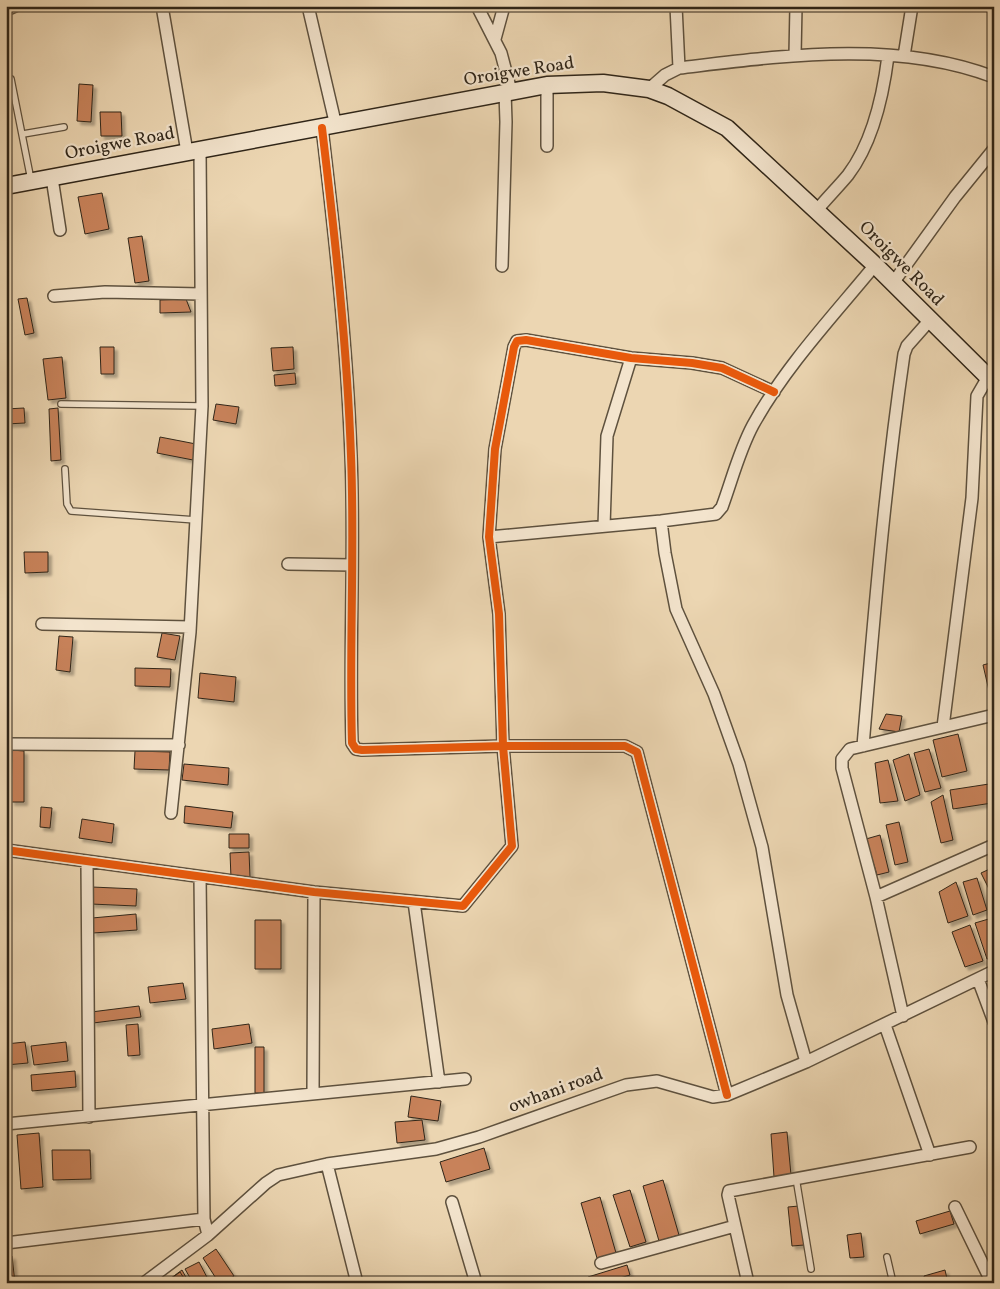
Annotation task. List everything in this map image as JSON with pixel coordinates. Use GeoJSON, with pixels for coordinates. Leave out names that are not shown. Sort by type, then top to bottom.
{"type":"FeatureCollection","features":[{"type":"Feature","properties":{"kind":"street"},"geometry":{"type":"LineString","coordinates":[[6,10],[15,6]]}},
{"type":"Feature","properties":{"kind":"street"},"geometry":{"type":"LineString","coordinates":[[162,6],[193,151],[201,294],[202,406],[190,627],[171,813]]}},
{"type":"Feature","properties":{"kind":"street"},"geometry":{"type":"LineString","coordinates":[[308,6],[329,127],[345,328],[352,457],[352,565],[349,669],[352,743],[356,749],[362,750],[504,746],[625,746],[637,752],[727,1095]]}},
{"type":"Feature","properties":{"kind":"street"},"geometry":{"type":"LineString","coordinates":[[477,6],[485,26],[495,39],[508,92],[502,266]]}},
{"type":"Feature","properties":{"kind":"street"},"geometry":{"type":"LineString","coordinates":[[495,39],[504,6]]}},
{"type":"Feature","properties":{"kind":"street"},"geometry":{"type":"LineString","coordinates":[[676,6],[679,68]]}},
{"type":"Feature","properties":{"kind":"street"},"geometry":{"type":"LineString","coordinates":[[795,55],[796,6]]}},
{"type":"Feature","properties":{"kind":"street"},"geometry":{"type":"LineString","coordinates":[[904,56],[912,6]]}},
{"type":"Feature","properties":{"kind":"street"},"geometry":{"type":"LineString","coordinates":[[649,89],[665,75],[679,68],[795,55],[904,56],[953,63],[994,77]]}},
{"type":"Feature","properties":{"kind":"street"},"geometry":{"type":"LineString","coordinates":[[817,210],[848,174],[861,153],[875,118],[885,84],[888,56]]}},
{"type":"Feature","properties":{"kind":"street","name":"Oroigwe Road"},"geometry":{"type":"LineString","coordinates":[[6,186],[547,85],[603,83],[649,89],[668,96],[727,128],[876,265],[991,380]]}},
{"type":"Feature","properties":{"kind":"street"},"geometry":{"type":"LineString","coordinates":[[546,146],[547,85]]}},
{"type":"Feature","properties":{"kind":"street"},"geometry":{"type":"LineString","coordinates":[[894,284],[955,197],[994,149]]}},
{"type":"Feature","properties":{"kind":"street"},"geometry":{"type":"LineString","coordinates":[[52,178],[60,230]]}},
{"type":"Feature","properties":{"kind":"street"},"geometry":{"type":"LineString","coordinates":[[489,537],[661,522],[716,514],[722,507],[746,440],[774,392],[816,336],[876,265]]}},
{"type":"Feature","properties":{"kind":"street"},"geometry":{"type":"LineString","coordinates":[[54,296],[105,292],[201,294]]}},
{"type":"Feature","properties":{"kind":"street"},"geometry":{"type":"LineString","coordinates":[[864,746],[886,502],[904,354],[907,346],[930,320]]}},
{"type":"Feature","properties":{"kind":"street"},"geometry":{"type":"LineString","coordinates":[[6,850],[314,892],[463,906],[510,851],[512,842],[504,746],[499,614],[489,537],[494,449],[514,347],[518,341],[526,340],[631,358],[692,363],[722,368],[774,392]]}},
{"type":"Feature","properties":{"kind":"street"},"geometry":{"type":"LineString","coordinates":[[604,526],[607,436],[631,358]]}},
{"type":"Feature","properties":{"kind":"street"},"geometry":{"type":"LineString","coordinates":[[943,727],[972,498],[977,396],[991,380]]}},
{"type":"Feature","properties":{"kind":"street"},"geometry":{"type":"LineString","coordinates":[[661,522],[676,609],[714,694],[739,764],[762,847],[787,996],[806,1062]]}},
{"type":"Feature","properties":{"kind":"street"},"geometry":{"type":"LineString","coordinates":[[288,564],[352,565]]}},
{"type":"Feature","properties":{"kind":"street"},"geometry":{"type":"LineString","coordinates":[[42,624],[190,627]]}},
{"type":"Feature","properties":{"kind":"street"},"geometry":{"type":"LineString","coordinates":[[904,1016],[876,897],[842,768],[846,752],[850,749],[994,715]]}},
{"type":"Feature","properties":{"kind":"street"},"geometry":{"type":"LineString","coordinates":[[6,744],[179,746]]}},
{"type":"Feature","properties":{"kind":"street"},"geometry":{"type":"LineString","coordinates":[[876,897],[994,845]]}},
{"type":"Feature","properties":{"kind":"street"},"geometry":{"type":"LineString","coordinates":[[87,862],[89,1116]]}},
{"type":"Feature","properties":{"kind":"street"},"geometry":{"type":"LineString","coordinates":[[200,877],[204,1219],[208,1235]]}},
{"type":"Feature","properties":{"kind":"street"},"geometry":{"type":"LineString","coordinates":[[313,1093],[314,892]]}},
{"type":"Feature","properties":{"kind":"street"},"geometry":{"type":"LineString","coordinates":[[414,902],[439,1082]]}},
{"type":"Feature","properties":{"kind":"street","name":"owhani road"},"geometry":{"type":"LineString","coordinates":[[152,1281],[208,1235],[266,1183],[278,1175],[327,1164],[436,1149],[479,1138],[626,1085],[657,1081],[714,1097],[727,1095],[806,1062],[994,971]]}},
{"type":"Feature","properties":{"kind":"street"},"geometry":{"type":"LineString","coordinates":[[978,979],[994,1022]]}},
{"type":"Feature","properties":{"kind":"street"},"geometry":{"type":"LineString","coordinates":[[885,1025],[930,1154]]}},
{"type":"Feature","properties":{"kind":"street"},"geometry":{"type":"LineString","coordinates":[[6,1124],[465,1079]]}},
{"type":"Feature","properties":{"kind":"street"},"geometry":{"type":"LineString","coordinates":[[748,1283],[728,1195],[729,1191],[970,1147]]}},
{"type":"Feature","properties":{"kind":"street"},"geometry":{"type":"LineString","coordinates":[[327,1164],[357,1283]]}},
{"type":"Feature","properties":{"kind":"street"},"geometry":{"type":"LineString","coordinates":[[452,1202],[476,1283]]}},
{"type":"Feature","properties":{"kind":"street"},"geometry":{"type":"LineString","coordinates":[[955,1207],[992,1283]]}},
{"type":"Feature","properties":{"kind":"street"},"geometry":{"type":"LineString","coordinates":[[6,1243],[204,1219]]}},
{"type":"Feature","properties":{"kind":"street"},"geometry":{"type":"LineString","coordinates":[[601,1263],[735,1226]]}},
{"type":"Feature","properties":{"kind":"lane"},"geometry":{"type":"LineString","coordinates":[[11,79],[31,180]]}},
{"type":"Feature","properties":{"kind":"lane"},"geometry":{"type":"LineString","coordinates":[[23,134],[64,127]]}},
{"type":"Feature","properties":{"kind":"lane"},"geometry":{"type":"LineString","coordinates":[[61,404],[202,406]]}},
{"type":"Feature","properties":{"kind":"lane"},"geometry":{"type":"LineString","coordinates":[[65,470],[67,504],[71,511],[196,520]]}},
{"type":"Feature","properties":{"kind":"lane"},"geometry":{"type":"LineString","coordinates":[[796,1178],[811,1269]]}},
{"type":"Feature","properties":{"kind":"lane"},"geometry":{"type":"LineString","coordinates":[[887,1257],[893,1283]]}},
{"type":"Feature","properties":{"kind":"building"},"geometry":{"type":"Polygon","coordinates":[[[79,84],[93,85],[91,122],[77,121],[79,84]]]}},
{"type":"Feature","properties":{"kind":"building"},"geometry":{"type":"Polygon","coordinates":[[[100,112],[121,112],[122,136],[101,136],[100,112]]]}},
{"type":"Feature","properties":{"kind":"building"},"geometry":{"type":"Polygon","coordinates":[[[102,193],[109,229],[85,234],[78,197],[102,193]]]}},
{"type":"Feature","properties":{"kind":"building"},"geometry":{"type":"Polygon","coordinates":[[[142,236],[149,281],[135,283],[128,238],[142,236]]]}},
{"type":"Feature","properties":{"kind":"building"},"geometry":{"type":"Polygon","coordinates":[[[27,298],[34,333],[25,335],[18,299],[27,298]]]}},
{"type":"Feature","properties":{"kind":"building"},"geometry":{"type":"Polygon","coordinates":[[[186,299],[191,312],[160,313],[160,300],[186,299]]]}},
{"type":"Feature","properties":{"kind":"building"},"geometry":{"type":"Polygon","coordinates":[[[100,347],[114,347],[114,374],[101,374],[100,347]]]}},
{"type":"Feature","properties":{"kind":"building"},"geometry":{"type":"Polygon","coordinates":[[[293,347],[294,369],[273,371],[271,348],[293,347]]]}},
{"type":"Feature","properties":{"kind":"building"},"geometry":{"type":"Polygon","coordinates":[[[62,357],[66,398],[48,400],[43,359],[62,357]]]}},
{"type":"Feature","properties":{"kind":"building"},"geometry":{"type":"Polygon","coordinates":[[[295,373],[296,384],[275,386],[274,375],[295,373]]]}},
{"type":"Feature","properties":{"kind":"building"},"geometry":{"type":"Polygon","coordinates":[[[216,404],[239,407],[236,424],[213,420],[216,404]]]}},
{"type":"Feature","properties":{"kind":"building"},"geometry":{"type":"Polygon","coordinates":[[[24,408],[25,423],[6,424],[6,409],[24,408]]]}},
{"type":"Feature","properties":{"kind":"building"},"geometry":{"type":"Polygon","coordinates":[[[58,408],[61,460],[51,461],[49,409],[58,408]]]}},
{"type":"Feature","properties":{"kind":"building"},"geometry":{"type":"Polygon","coordinates":[[[160,437],[196,444],[193,460],[157,453],[160,437]]]}},
{"type":"Feature","properties":{"kind":"building"},"geometry":{"type":"Polygon","coordinates":[[[24,552],[48,552],[48,572],[25,573],[24,552]]]}},
{"type":"Feature","properties":{"kind":"building"},"geometry":{"type":"Polygon","coordinates":[[[162,633],[180,636],[175,660],[157,657],[162,633]]]}},
{"type":"Feature","properties":{"kind":"building"},"geometry":{"type":"Polygon","coordinates":[[[59,636],[73,637],[70,672],[56,670],[59,636]]]}},
{"type":"Feature","properties":{"kind":"building"},"geometry":{"type":"Polygon","coordinates":[[[994,662],[994,708],[993,708],[983,665],[994,662]]]}},
{"type":"Feature","properties":{"kind":"building"},"geometry":{"type":"Polygon","coordinates":[[[135,668],[171,669],[170,687],[135,686],[135,668]]]}},
{"type":"Feature","properties":{"kind":"building"},"geometry":{"type":"Polygon","coordinates":[[[200,673],[236,677],[234,702],[198,698],[200,673]]]}},
{"type":"Feature","properties":{"kind":"building"},"geometry":{"type":"Polygon","coordinates":[[[886,714],[902,716],[899,732],[879,729],[886,714]]]}},
{"type":"Feature","properties":{"kind":"building"},"geometry":{"type":"Polygon","coordinates":[[[958,734],[967,771],[942,777],[933,740],[958,734]]]}},
{"type":"Feature","properties":{"kind":"building"},"geometry":{"type":"Polygon","coordinates":[[[929,749],[941,788],[925,792],[914,753],[929,749]]]}},
{"type":"Feature","properties":{"kind":"building"},"geometry":{"type":"Polygon","coordinates":[[[12,750],[24,751],[24,802],[11,802],[12,750]]]}},
{"type":"Feature","properties":{"kind":"building"},"geometry":{"type":"Polygon","coordinates":[[[135,751],[170,752],[169,770],[134,769],[135,751]]]}},
{"type":"Feature","properties":{"kind":"building"},"geometry":{"type":"Polygon","coordinates":[[[909,754],[920,795],[905,801],[893,760],[909,754]]]}},
{"type":"Feature","properties":{"kind":"building"},"geometry":{"type":"Polygon","coordinates":[[[888,760],[898,801],[880,803],[875,763],[888,760]]]}},
{"type":"Feature","properties":{"kind":"building"},"geometry":{"type":"Polygon","coordinates":[[[184,764],[229,768],[228,785],[182,780],[184,764]]]}},
{"type":"Feature","properties":{"kind":"building"},"geometry":{"type":"Polygon","coordinates":[[[989,784],[992,803],[953,809],[950,790],[989,784]]]}},
{"type":"Feature","properties":{"kind":"building"},"geometry":{"type":"Polygon","coordinates":[[[943,795],[953,840],[941,843],[931,802],[943,795]]]}},
{"type":"Feature","properties":{"kind":"building"},"geometry":{"type":"Polygon","coordinates":[[[185,806],[233,812],[231,828],[184,823],[185,806]]]}},
{"type":"Feature","properties":{"kind":"building"},"geometry":{"type":"Polygon","coordinates":[[[41,807],[52,808],[50,828],[40,827],[41,807]]]}},
{"type":"Feature","properties":{"kind":"building"},"geometry":{"type":"Polygon","coordinates":[[[82,819],[114,824],[112,843],[79,838],[82,819]]]}},
{"type":"Feature","properties":{"kind":"building"},"geometry":{"type":"Polygon","coordinates":[[[899,822],[908,862],[895,865],[886,825],[899,822]]]}},
{"type":"Feature","properties":{"kind":"building"},"geometry":{"type":"Polygon","coordinates":[[[229,834],[249,834],[249,848],[229,848],[229,834]]]}},
{"type":"Feature","properties":{"kind":"building"},"geometry":{"type":"Polygon","coordinates":[[[880,835],[889,872],[877,875],[866,839],[880,835]]]}},
{"type":"Feature","properties":{"kind":"building"},"geometry":{"type":"Polygon","coordinates":[[[249,852],[250,877],[231,878],[230,853],[249,852]]]}},
{"type":"Feature","properties":{"kind":"building"},"geometry":{"type":"Polygon","coordinates":[[[994,867],[994,899],[981,873],[994,867]]]}},
{"type":"Feature","properties":{"kind":"building"},"geometry":{"type":"Polygon","coordinates":[[[977,878],[987,910],[973,915],[963,882],[977,878]]]}},
{"type":"Feature","properties":{"kind":"building"},"geometry":{"type":"Polygon","coordinates":[[[956,882],[968,916],[948,923],[939,892],[956,882]]]}},
{"type":"Feature","properties":{"kind":"building"},"geometry":{"type":"Polygon","coordinates":[[[92,887],[137,889],[136,906],[91,904],[92,887]]]}},
{"type":"Feature","properties":{"kind":"building"},"geometry":{"type":"Polygon","coordinates":[[[136,914],[137,930],[93,933],[92,918],[136,914]]]}},
{"type":"Feature","properties":{"kind":"building"},"geometry":{"type":"Polygon","coordinates":[[[992,918],[994,957],[987,959],[975,923],[992,918]]]}},
{"type":"Feature","properties":{"kind":"building"},"geometry":{"type":"Polygon","coordinates":[[[255,920],[281,920],[281,969],[255,969],[255,920]]]}},
{"type":"Feature","properties":{"kind":"building"},"geometry":{"type":"Polygon","coordinates":[[[970,925],[983,961],[965,967],[952,932],[970,925]]]}},
{"type":"Feature","properties":{"kind":"building"},"geometry":{"type":"Polygon","coordinates":[[[183,983],[186,999],[150,1003],[148,987],[183,983]]]}},
{"type":"Feature","properties":{"kind":"building"},"geometry":{"type":"Polygon","coordinates":[[[139,1006],[141,1017],[93,1023],[91,1012],[139,1006]]]}},
{"type":"Feature","properties":{"kind":"building"},"geometry":{"type":"Polygon","coordinates":[[[138,1024],[140,1055],[128,1056],[126,1025],[138,1024]]]}},
{"type":"Feature","properties":{"kind":"building"},"geometry":{"type":"Polygon","coordinates":[[[249,1024],[252,1043],[214,1049],[212,1029],[249,1024]]]}},
{"type":"Feature","properties":{"kind":"building"},"geometry":{"type":"Polygon","coordinates":[[[25,1042],[28,1063],[6,1065],[6,1044],[25,1042]]]}},
{"type":"Feature","properties":{"kind":"building"},"geometry":{"type":"Polygon","coordinates":[[[66,1042],[68,1061],[34,1065],[31,1046],[66,1042]]]}},
{"type":"Feature","properties":{"kind":"building"},"geometry":{"type":"Polygon","coordinates":[[[255,1047],[264,1047],[264,1093],[255,1093],[255,1047]]]}},
{"type":"Feature","properties":{"kind":"building"},"geometry":{"type":"Polygon","coordinates":[[[75,1071],[76,1087],[32,1091],[31,1075],[75,1071]]]}},
{"type":"Feature","properties":{"kind":"building"},"geometry":{"type":"Polygon","coordinates":[[[411,1096],[441,1101],[438,1121],[408,1117],[411,1096]]]}},
{"type":"Feature","properties":{"kind":"building"},"geometry":{"type":"Polygon","coordinates":[[[422,1120],[425,1140],[397,1143],[395,1122],[422,1120]]]}},
{"type":"Feature","properties":{"kind":"building"},"geometry":{"type":"Polygon","coordinates":[[[787,1132],[791,1175],[774,1177],[771,1134],[787,1132]]]}},
{"type":"Feature","properties":{"kind":"building"},"geometry":{"type":"Polygon","coordinates":[[[39,1133],[43,1187],[21,1189],[17,1135],[39,1133]]]}},
{"type":"Feature","properties":{"kind":"building"},"geometry":{"type":"Polygon","coordinates":[[[484,1148],[490,1169],[446,1182],[440,1162],[484,1148]]]}},
{"type":"Feature","properties":{"kind":"building"},"geometry":{"type":"Polygon","coordinates":[[[52,1150],[90,1150],[91,1179],[53,1180],[52,1150]]]}},
{"type":"Feature","properties":{"kind":"building"},"geometry":{"type":"Polygon","coordinates":[[[663,1180],[679,1235],[659,1241],[643,1186],[663,1180]]]}},
{"type":"Feature","properties":{"kind":"building"},"geometry":{"type":"Polygon","coordinates":[[[630,1190],[646,1242],[630,1247],[613,1195],[630,1190]]]}},
{"type":"Feature","properties":{"kind":"building"},"geometry":{"type":"Polygon","coordinates":[[[600,1197],[616,1253],[597,1258],[581,1203],[600,1197]]]}},
{"type":"Feature","properties":{"kind":"building"},"geometry":{"type":"Polygon","coordinates":[[[799,1206],[804,1245],[792,1246],[788,1207],[799,1206]]]}},
{"type":"Feature","properties":{"kind":"building"},"geometry":{"type":"Polygon","coordinates":[[[950,1211],[954,1224],[920,1234],[916,1221],[950,1211]]]}},
{"type":"Feature","properties":{"kind":"building"},"geometry":{"type":"Polygon","coordinates":[[[861,1233],[864,1257],[850,1258],[847,1235],[861,1233]]]}},
{"type":"Feature","properties":{"kind":"building"},"geometry":{"type":"Polygon","coordinates":[[[216,1249],[234,1276],[224,1283],[219,1283],[203,1258],[216,1249]]]}},
{"type":"Feature","properties":{"kind":"building"},"geometry":{"type":"Polygon","coordinates":[[[6,1256],[12,1256],[15,1283],[6,1283],[6,1256]]]}},
{"type":"Feature","properties":{"kind":"building"},"geometry":{"type":"Polygon","coordinates":[[[199,1262],[210,1283],[193,1283],[185,1269],[199,1262]]]}},
{"type":"Feature","properties":{"kind":"building"},"geometry":{"type":"Polygon","coordinates":[[[627,1265],[630,1275],[604,1283],[590,1283],[588,1277],[627,1265]]]}},
{"type":"Feature","properties":{"kind":"building"},"geometry":{"type":"Polygon","coordinates":[[[182,1270],[189,1283],[168,1283],[167,1281],[182,1270]]]}},
{"type":"Feature","properties":{"kind":"building"},"geometry":{"type":"Polygon","coordinates":[[[945,1270],[948,1283],[925,1283],[924,1276],[945,1270]]]}},
{"type":"Feature","properties":{"kind":"building"},"geometry":{"type":"Polygon","coordinates":[[[180,1272],[187,1283],[169,1283],[168,1281],[180,1272]]]}},
{"type":"Feature","properties":{"kind":"cycle path"},"geometry":{"type":"LineString","coordinates":[[322,128],[347,374],[352,492],[352,743],[356,749],[362,750],[503,746],[625,746],[637,752],[727,1095]]}},
{"type":"Feature","properties":{"kind":"cycle path"},"geometry":{"type":"LineString","coordinates":[[6,850],[314,892],[463,906],[512,846],[503,746],[499,614],[489,537],[495,449],[514,347],[517,341],[526,340],[631,358],[692,363],[722,368],[774,392]]}}]}
